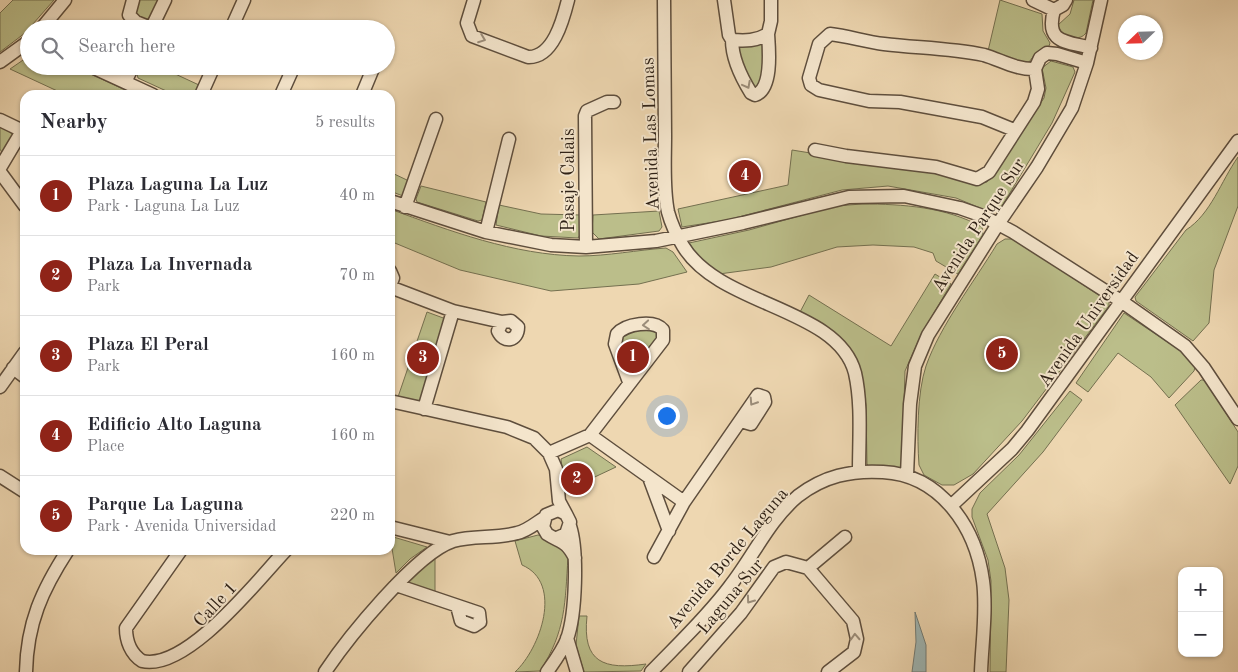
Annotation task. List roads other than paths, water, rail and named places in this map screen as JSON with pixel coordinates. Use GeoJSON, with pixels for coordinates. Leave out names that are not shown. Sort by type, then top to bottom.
{"type":"FeatureCollection","features":[{"type":"Feature","properties":{"kind":"street"},"geometry":{"type":"LineString","coordinates":[[49,20],[66,0]]}},
{"type":"Feature","properties":{"kind":"street"},"geometry":{"type":"LineString","coordinates":[[133,0],[129,9],[129,15],[134,20]]}},
{"type":"Feature","properties":{"kind":"street"},"geometry":{"type":"LineString","coordinates":[[155,20],[165,0]]}},
{"type":"Feature","properties":{"kind":"street"},"geometry":{"type":"LineString","coordinates":[[235,20],[244,0]]}},
{"type":"Feature","properties":{"kind":"street"},"geometry":{"type":"LineString","coordinates":[[474,0],[467,23],[472,36],[528,57],[542,54],[549,46],[562,22],[568,0]]}},
{"type":"Feature","properties":{"kind":"street","name":"Avenida Las Lomas"},"geometry":{"type":"LineString","coordinates":[[664,0],[668,212],[678,237],[691,258],[704,272],[745,295],[816,327],[848,357],[854,371],[860,402],[859,470]]}},
{"type":"Feature","properties":{"kind":"street"},"geometry":{"type":"LineString","coordinates":[[724,0],[726,29],[732,40],[732,54],[747,87],[755,95],[763,90],[770,58],[768,34],[771,0]]}},
{"type":"Feature","properties":{"kind":"street"},"geometry":{"type":"LineString","coordinates":[[1033,0],[1054,10]]}},
{"type":"Feature","properties":{"kind":"street"},"geometry":{"type":"LineString","coordinates":[[1066,0],[1054,10],[1050,24],[1054,34],[1061,40],[1091,48]]}},
{"type":"Feature","properties":{"kind":"street","name":"Avenida Parque Sur"},"geometry":{"type":"LineString","coordinates":[[907,475],[910,404],[915,366],[928,335],[998,224],[1037,167],[1072,108],[1087,63],[1101,0]]}},
{"type":"Feature","properties":{"kind":"street"},"geometry":{"type":"LineString","coordinates":[[732,40],[753,40],[768,34]]}},
{"type":"Feature","properties":{"kind":"street"},"geometry":{"type":"LineString","coordinates":[[1014,130],[982,117],[908,103],[869,101],[818,90],[811,85],[809,78],[819,44],[830,34],[843,35],[882,44],[937,47],[985,56],[1026,70],[1035,69]]}},
{"type":"Feature","properties":{"kind":"street"},"geometry":{"type":"LineString","coordinates":[[0,62],[20,48]]}},
{"type":"Feature","properties":{"kind":"street"},"geometry":{"type":"LineString","coordinates":[[815,150],[846,156],[936,167],[977,179],[989,172],[1014,130],[1034,102],[1038,89],[1035,69],[1040,58],[1048,53],[1087,63]]}},
{"type":"Feature","properties":{"kind":"street"},"geometry":{"type":"LineString","coordinates":[[110,75],[142,90]]}},
{"type":"Feature","properties":{"kind":"street"},"geometry":{"type":"LineString","coordinates":[[125,82],[128,75]]}},
{"type":"Feature","properties":{"kind":"street"},"geometry":{"type":"LineString","coordinates":[[203,90],[210,75]]}},
{"type":"Feature","properties":{"kind":"street"},"geometry":{"type":"LineString","coordinates":[[284,90],[290,75]]}},
{"type":"Feature","properties":{"kind":"street"},"geometry":{"type":"LineString","coordinates":[[364,90],[370,75]]}},
{"type":"Feature","properties":{"kind":"street","name":"Pasaje Calais"},"geometry":{"type":"LineString","coordinates":[[586,247],[585,116],[587,111],[607,102],[614,102]]}},
{"type":"Feature","properties":{"kind":"street"},"geometry":{"type":"LineString","coordinates":[[0,120],[20,130]]}},
{"type":"Feature","properties":{"kind":"street"},"geometry":{"type":"LineString","coordinates":[[406,207],[436,120]]}},
{"type":"Feature","properties":{"kind":"street"},"geometry":{"type":"LineString","coordinates":[[20,138],[0,170],[20,199]]}},
{"type":"Feature","properties":{"kind":"street"},"geometry":{"type":"LineString","coordinates":[[486,232],[509,139]]}},
{"type":"Feature","properties":{"kind":"street","name":"Avenida Universidad"},"geometry":{"type":"LineString","coordinates":[[952,505],[1027,431],[1064,383],[1121,301],[1238,141]]}},
{"type":"Feature","properties":{"kind":"street"},"geometry":{"type":"LineString","coordinates":[[395,203],[486,232],[551,245],[586,247],[626,245],[678,237],[849,197],[904,196],[960,208],[983,216],[998,224],[1121,301],[1185,346],[1204,368],[1238,420]]}},
{"type":"Feature","properties":{"kind":"street"},"geometry":{"type":"LineString","coordinates":[[395,288],[453,311],[502,322]]}},
{"type":"Feature","properties":{"kind":"street"},"geometry":{"type":"LineString","coordinates":[[424,409],[453,311]]}},
{"type":"Feature","properties":{"kind":"street"},"geometry":{"type":"LineString","coordinates":[[549,453],[590,435],[663,340],[663,330],[659,326],[652,323],[624,328],[617,334],[615,344],[629,382]]}},
{"type":"Feature","properties":{"kind":"street"},"geometry":{"type":"LineString","coordinates":[[0,387],[20,359]]}},
{"type":"Feature","properties":{"kind":"street"},"geometry":{"type":"LineString","coordinates":[[13,368],[20,374]]}},
{"type":"Feature","properties":{"kind":"street"},"geometry":{"type":"LineString","coordinates":[[395,402],[521,431],[534,438],[549,453],[556,469],[559,501],[568,520],[574,540],[575,558],[572,607],[567,638],[546,672]]}},
{"type":"Feature","properties":{"kind":"street"},"geometry":{"type":"LineString","coordinates":[[654,557],[684,502],[741,421]]}},
{"type":"Feature","properties":{"kind":"street"},"geometry":{"type":"LineString","coordinates":[[590,435],[650,480],[684,502]]}},
{"type":"Feature","properties":{"kind":"street"},"geometry":{"type":"LineString","coordinates":[[556,469],[546,520],[550,536],[557,538],[567,546],[575,558]]}},
{"type":"Feature","properties":{"kind":"street","name":"Avenida Borde Laguna"},"geometry":{"type":"LineString","coordinates":[[651,672],[730,587],[775,520],[790,504],[820,482],[859,470],[907,475],[934,490],[952,505],[965,528],[981,568],[984,584],[981,672]]}},
{"type":"Feature","properties":{"kind":"street"},"geometry":{"type":"LineString","coordinates":[[0,476],[20,489]]}},
{"type":"Feature","properties":{"kind":"street"},"geometry":{"type":"LineString","coordinates":[[650,480],[669,531]]}},
{"type":"Feature","properties":{"kind":"street"},"geometry":{"type":"LineString","coordinates":[[934,490],[950,492],[972,487]]}},
{"type":"Feature","properties":{"kind":"street"},"geometry":{"type":"LineString","coordinates":[[965,528],[966,504],[972,487]]}},
{"type":"Feature","properties":{"kind":"street"},"geometry":{"type":"LineString","coordinates":[[325,672],[360,624],[396,585],[434,551],[450,542],[468,537],[509,535],[546,520],[558,510],[568,520]]}},
{"type":"Feature","properties":{"kind":"street"},"geometry":{"type":"LineString","coordinates":[[557,538],[566,534],[568,520]]}},
{"type":"Feature","properties":{"kind":"street"},"geometry":{"type":"LineString","coordinates":[[395,528],[450,542]]}},
{"type":"Feature","properties":{"kind":"street"},"geometry":{"type":"LineString","coordinates":[[828,672],[854,652],[857,639],[853,621],[808,568],[845,536]]}},
{"type":"Feature","properties":{"kind":"street"},"geometry":{"type":"LineString","coordinates":[[26,672],[26,649],[31,624],[46,584],[65,555]]}},
{"type":"Feature","properties":{"kind":"street","name":"Calle 1"},"geometry":{"type":"LineString","coordinates":[[177,555],[126,628],[130,647],[137,657],[148,664],[168,664],[192,651],[217,632],[282,555]]}},
{"type":"Feature","properties":{"kind":"street","name":"Laguna Sur"},"geometry":{"type":"LineString","coordinates":[[689,672],[741,613],[774,567],[786,562],[808,568]]}},
{"type":"Feature","properties":{"kind":"street"},"geometry":{"type":"LineString","coordinates":[[396,585],[456,606]]}},
{"type":"Feature","properties":{"kind":"street"},"geometry":{"type":"LineString","coordinates":[[567,638],[577,672]]}},
{"type":"Feature","properties":{"kind":"water"},"geometry":{"type":"Polygon","coordinates":[[[915,612],[926,645],[926,672],[912,672],[916,642],[915,612]]]}},
{"type":"Feature","properties":{"kind":"place","name":"Edificio Alto Laguna"},"geometry":{"type":"Point","coordinates":[745,176]}},
{"type":"Feature","properties":{"kind":"place","name":"Parque La Laguna"},"geometry":{"type":"Point","coordinates":[1002,354]}},
{"type":"Feature","properties":{"kind":"place","name":"Plaza Laguna La Luz"},"geometry":{"type":"Point","coordinates":[633,357]}},
{"type":"Feature","properties":{"kind":"place","name":"Plaza El Peral"},"geometry":{"type":"Point","coordinates":[423,358]}},
{"type":"Feature","properties":{"kind":"place","name":"Plaza La Invernada"},"geometry":{"type":"Point","coordinates":[577,479]}}]}
